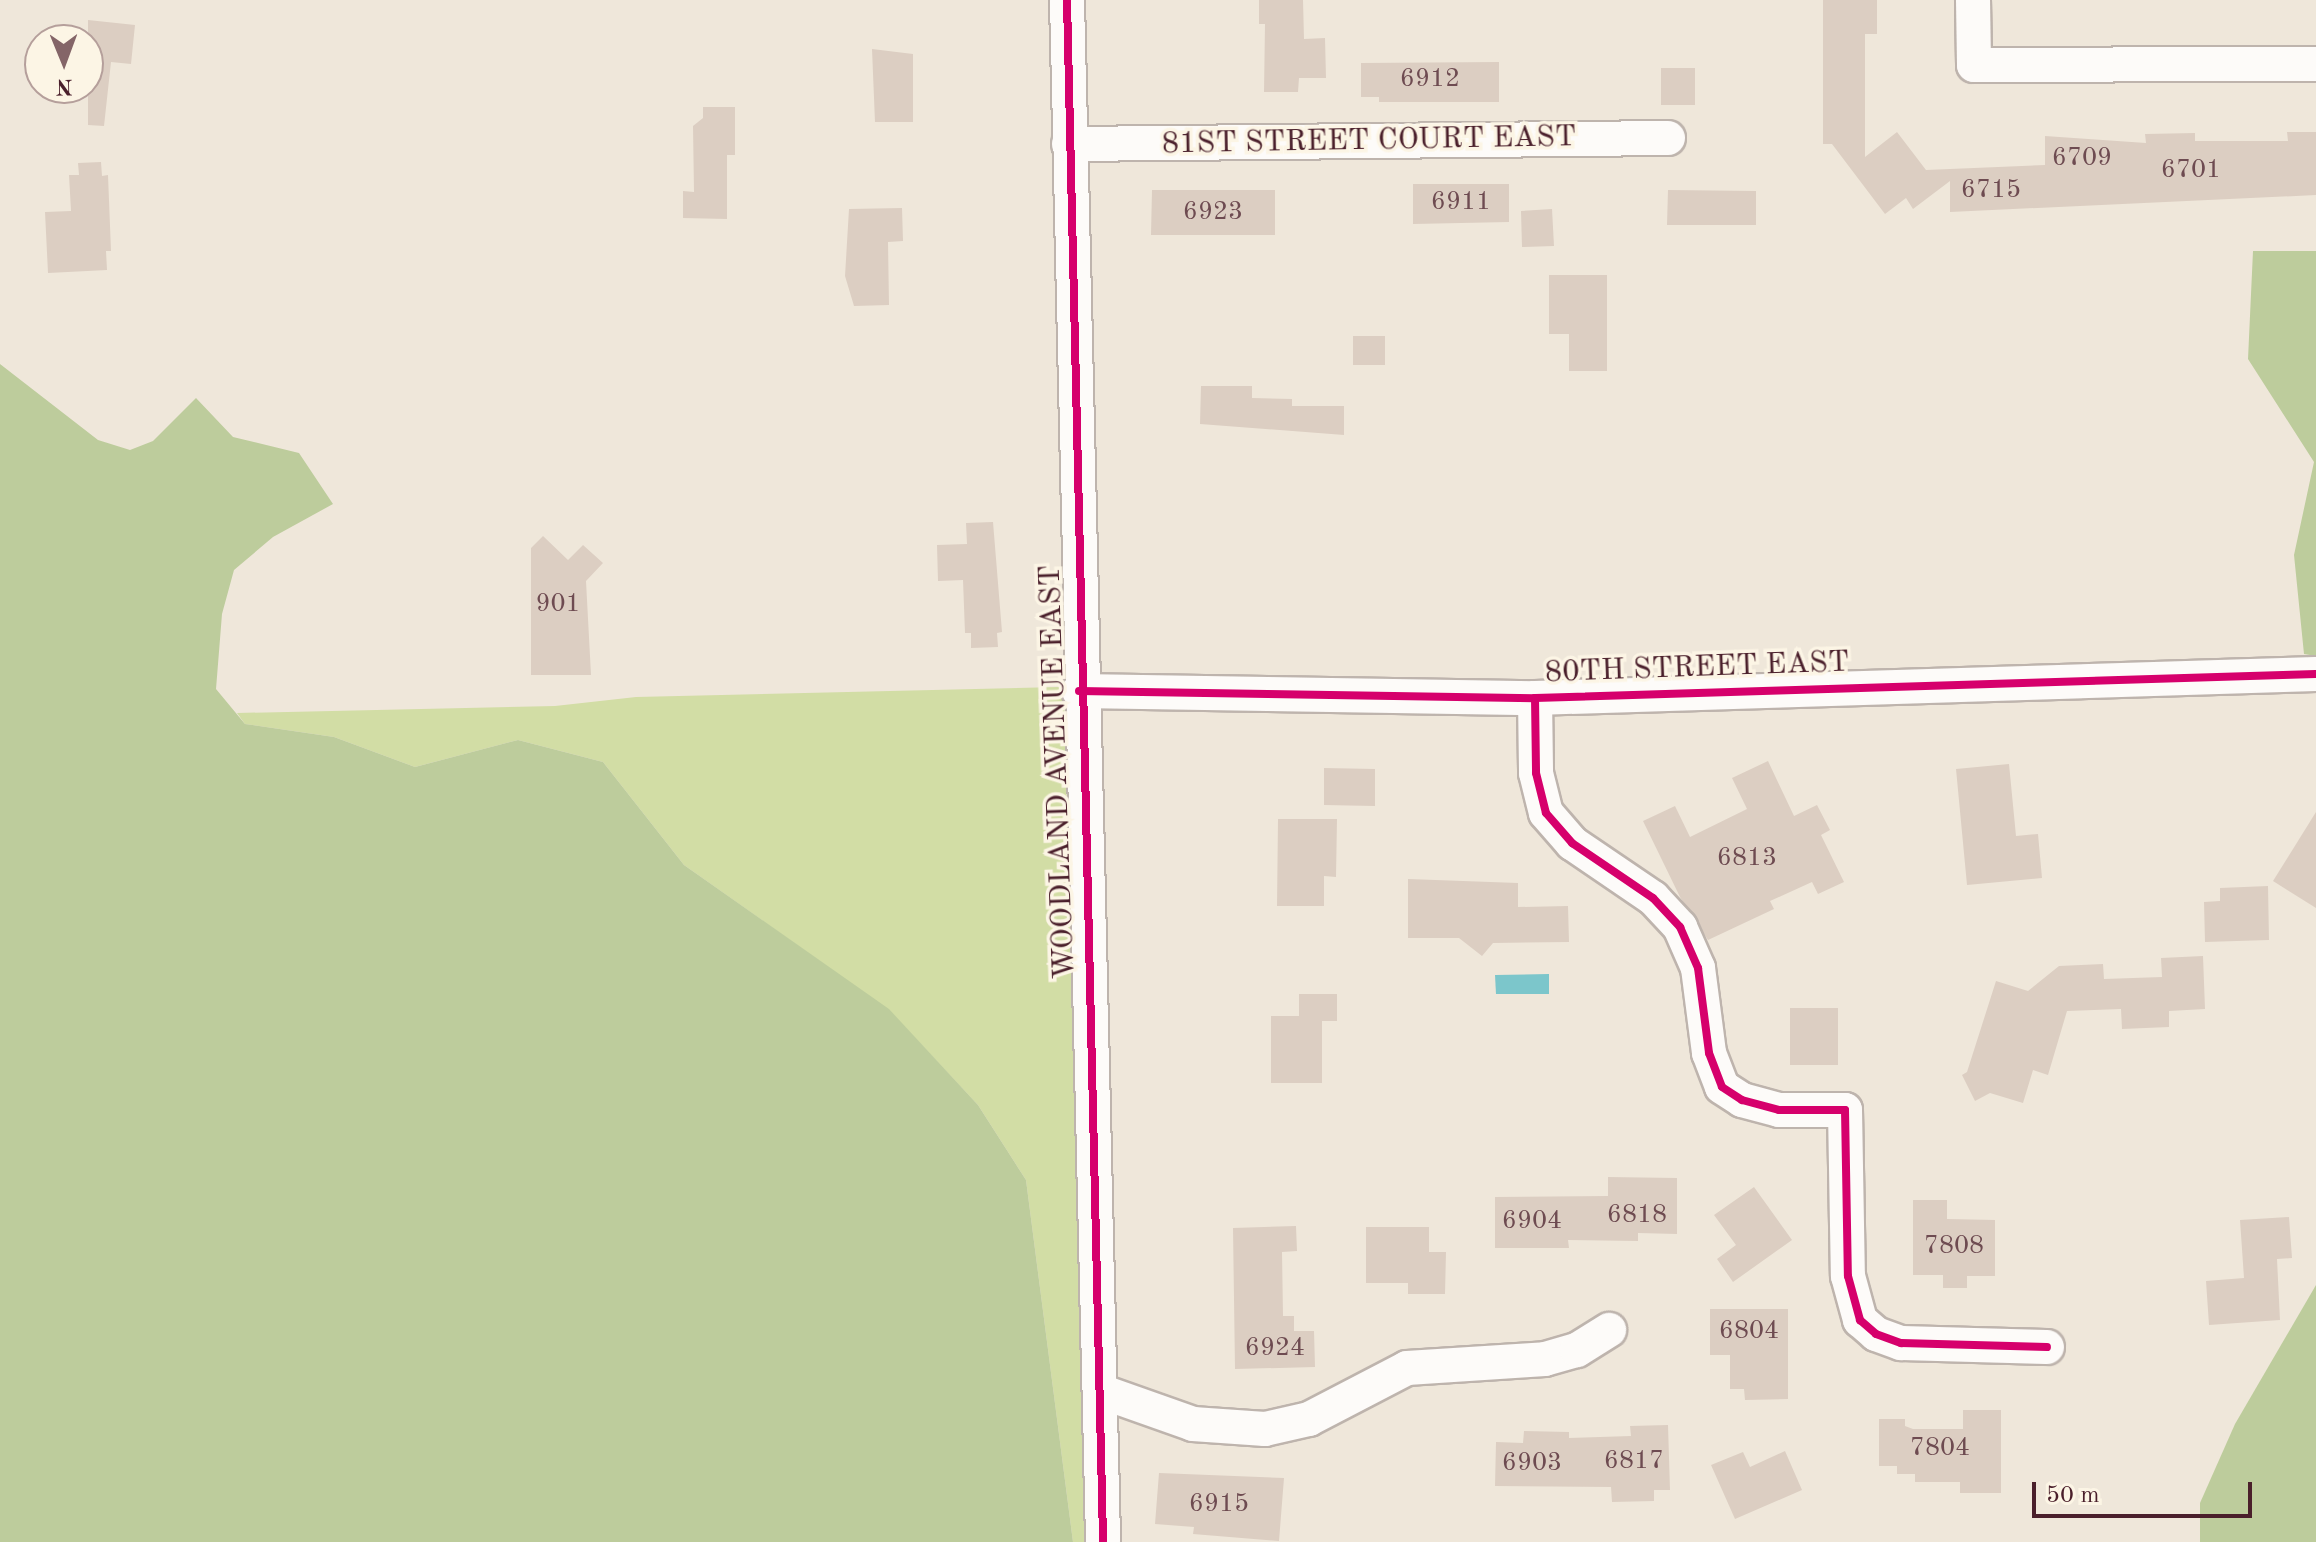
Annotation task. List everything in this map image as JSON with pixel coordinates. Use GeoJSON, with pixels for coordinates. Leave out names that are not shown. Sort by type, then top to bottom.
{"type":"FeatureCollection","features":[{"type":"Feature","properties":{"kind":"street","name":"WOODLAND AVENUE EAST"},"geometry":{"type":"LineString","coordinates":[[1067,0],[1079,691],[1103,1542]]}},
{"type":"Feature","properties":{"kind":"street"},"geometry":{"type":"LineString","coordinates":[[1973,0],[1974,65],[2316,64]]}},
{"type":"Feature","properties":{"kind":"street","name":"81ST STREET COURT EAST"},"geometry":{"type":"LineString","coordinates":[[1069,144],[1668,138]]}},
{"type":"Feature","properties":{"kind":"street","name":"80TH STREET EAST"},"geometry":{"type":"LineString","coordinates":[[1079,691],[1535,698],[2316,674]]}},
{"type":"Feature","properties":{"kind":"street"},"geometry":{"type":"LineString","coordinates":[[1535,698],[1536,773],[1546,813],[1572,843],[1653,898],[1680,927],[1698,968],[1709,1053],[1722,1087],[1742,1100],[1779,1110],[1845,1110],[1848,1276],[1860,1320],[1876,1334],[1901,1343],[2047,1347]]}},
{"type":"Feature","properties":{"kind":"street"},"geometry":{"type":"LineString","coordinates":[[1100,1391],[1193,1424],[1265,1429],[1309,1419],[1407,1368],[1545,1359],[1577,1350],[1609,1330]]}},
{"type":"Feature","properties":{"kind":"green space"},"geometry":{"type":"Polygon","coordinates":[[[2253,251],[2316,251],[2316,656],[2304,654],[2294,555],[2314,462],[2248,359],[2253,251]]]}},
{"type":"Feature","properties":{"kind":"green space"},"geometry":{"type":"Polygon","coordinates":[[[0,364],[98,440],[130,450],[153,441],[196,398],[233,437],[299,453],[333,504],[273,537],[234,570],[222,614],[216,689],[245,724],[334,737],[415,767],[518,740],[603,762],[684,865],[889,1009],[978,1105],[1026,1180],[1073,1542],[0,1542],[0,364]]]}},
{"type":"Feature","properties":{"kind":"green space"},"geometry":{"type":"Polygon","coordinates":[[[1059,687],[1064,696],[1086,1542],[1073,1542],[1026,1180],[978,1105],[889,1010],[684,865],[603,762],[518,740],[415,767],[334,737],[245,724],[237,713],[555,706],[636,697],[1059,687]]]}},
{"type":"Feature","properties":{"kind":"green space"},"geometry":{"type":"Polygon","coordinates":[[[2316,1285],[2316,1542],[2200,1542],[2200,1503],[2235,1424],[2316,1285]]]}},
{"type":"Feature","properties":{"kind":"water"},"geometry":{"type":"Polygon","coordinates":[[[1549,974],[1549,994],[1496,994],[1495,975],[1549,974]]]}},
{"type":"Feature","properties":{"kind":"building"},"geometry":{"type":"Polygon","coordinates":[[[1259,0],[1303,0],[1304,39],[1325,38],[1326,78],[1299,78],[1298,92],[1264,92],[1265,24],[1259,24],[1259,0]]]}},
{"type":"Feature","properties":{"kind":"building"},"geometry":{"type":"Polygon","coordinates":[[[1823,0],[1877,0],[1877,34],[1865,34],[1865,157],[1897,132],[1926,170],[2045,165],[2045,136],[2146,143],[2145,134],[2195,133],[2195,141],[2288,141],[2287,132],[2316,132],[2316,195],[1950,212],[1950,181],[1913,209],[1906,198],[1885,214],[1832,144],[1823,144],[1823,0]]]}},
{"type":"Feature","properties":{"kind":"building"},"geometry":{"type":"Polygon","coordinates":[[[88,20],[135,25],[131,64],[111,62],[104,126],[88,125],[88,104],[104,104],[104,24],[88,24],[88,20]]]}},
{"type":"Feature","properties":{"kind":"building"},"geometry":{"type":"Polygon","coordinates":[[[872,49],[913,54],[913,122],[875,122],[872,49]]]}},
{"type":"Feature","properties":{"kind":"building"},"geometry":{"type":"Polygon","coordinates":[[[1499,62],[1499,102],[1379,102],[1379,97],[1361,97],[1361,63],[1499,62]]]}},
{"type":"Feature","properties":{"kind":"building"},"geometry":{"type":"Polygon","coordinates":[[[1661,68],[1695,68],[1695,105],[1661,105],[1661,68]]]}},
{"type":"Feature","properties":{"kind":"building"},"geometry":{"type":"Polygon","coordinates":[[[703,107],[735,107],[735,155],[727,155],[727,219],[683,218],[683,191],[694,192],[693,126],[703,118],[703,107]]]}},
{"type":"Feature","properties":{"kind":"building"},"geometry":{"type":"Polygon","coordinates":[[[101,162],[102,176],[108,175],[111,251],[106,251],[107,270],[48,273],[45,212],[71,211],[69,175],[79,175],[78,163],[101,162]]]}},
{"type":"Feature","properties":{"kind":"building"},"geometry":{"type":"Polygon","coordinates":[[[1413,184],[1509,184],[1509,222],[1413,224],[1413,184]]]}},
{"type":"Feature","properties":{"kind":"building"},"geometry":{"type":"Polygon","coordinates":[[[1152,190],[1275,190],[1275,235],[1151,235],[1152,190]]]}},
{"type":"Feature","properties":{"kind":"building"},"geometry":{"type":"Polygon","coordinates":[[[1668,190],[1756,191],[1756,225],[1667,225],[1668,190]]]}},
{"type":"Feature","properties":{"kind":"building"},"geometry":{"type":"Polygon","coordinates":[[[902,208],[903,241],[888,242],[889,305],[854,306],[845,276],[849,209],[902,208]]]}},
{"type":"Feature","properties":{"kind":"building"},"geometry":{"type":"Polygon","coordinates":[[[1552,209],[1554,246],[1522,247],[1521,211],[1552,209]]]}},
{"type":"Feature","properties":{"kind":"building"},"geometry":{"type":"Polygon","coordinates":[[[1549,275],[1607,275],[1607,371],[1569,371],[1569,334],[1549,334],[1549,275]]]}},
{"type":"Feature","properties":{"kind":"building"},"geometry":{"type":"Polygon","coordinates":[[[1353,336],[1385,336],[1385,365],[1353,365],[1353,336]]]}},
{"type":"Feature","properties":{"kind":"building"},"geometry":{"type":"Polygon","coordinates":[[[1201,386],[1252,386],[1252,398],[1292,399],[1292,406],[1344,406],[1344,435],[1200,424],[1201,386]]]}},
{"type":"Feature","properties":{"kind":"building"},"geometry":{"type":"Polygon","coordinates":[[[993,522],[1002,632],[997,633],[998,647],[971,648],[971,633],[965,633],[963,580],[938,581],[937,545],[967,544],[966,523],[993,522]]]}},
{"type":"Feature","properties":{"kind":"building"},"geometry":{"type":"Polygon","coordinates":[[[543,536],[568,560],[583,545],[603,563],[586,581],[591,675],[531,675],[531,548],[543,536]]]}},
{"type":"Feature","properties":{"kind":"building"},"geometry":{"type":"Polygon","coordinates":[[[1768,761],[1794,816],[1817,805],[1830,830],[1821,835],[1844,882],[1818,894],[1812,882],[1770,901],[1774,909],[1708,940],[1680,897],[1643,821],[1675,806],[1690,837],[1747,809],[1732,778],[1768,761]]]}},
{"type":"Feature","properties":{"kind":"building"},"geometry":{"type":"Polygon","coordinates":[[[2009,764],[2016,836],[2038,834],[2042,878],[1967,885],[1956,769],[2009,764]]]}},
{"type":"Feature","properties":{"kind":"building"},"geometry":{"type":"Polygon","coordinates":[[[1324,768],[1375,769],[1375,806],[1324,805],[1324,768]]]}},
{"type":"Feature","properties":{"kind":"building"},"geometry":{"type":"Polygon","coordinates":[[[2316,812],[2316,908],[2273,881],[2316,812]]]}},
{"type":"Feature","properties":{"kind":"building"},"geometry":{"type":"Polygon","coordinates":[[[1278,819],[1337,819],[1336,877],[1324,876],[1324,906],[1277,906],[1278,819]]]}},
{"type":"Feature","properties":{"kind":"building"},"geometry":{"type":"Polygon","coordinates":[[[1408,879],[1518,883],[1518,907],[1568,906],[1569,942],[1493,943],[1482,956],[1459,938],[1408,938],[1408,879]]]}},
{"type":"Feature","properties":{"kind":"building"},"geometry":{"type":"Polygon","coordinates":[[[2268,886],[2269,940],[2205,942],[2204,902],[2220,901],[2220,888],[2268,886]]]}},
{"type":"Feature","properties":{"kind":"building"},"geometry":{"type":"Polygon","coordinates":[[[2203,956],[2205,1009],[2169,1011],[2169,1027],[2122,1029],[2121,1009],[2067,1011],[2048,1075],[2033,1070],[2023,1103],[1990,1093],[1975,1101],[1962,1075],[1967,1072],[1996,981],[2028,991],[2059,966],[2103,964],[2104,979],[2162,977],[2161,958],[2203,956]]]}},
{"type":"Feature","properties":{"kind":"building"},"geometry":{"type":"Polygon","coordinates":[[[1299,994],[1337,994],[1337,1021],[1322,1021],[1322,1083],[1271,1083],[1271,1016],[1299,1016],[1299,994]]]}},
{"type":"Feature","properties":{"kind":"building"},"geometry":{"type":"Polygon","coordinates":[[[1790,1008],[1838,1008],[1838,1065],[1790,1065],[1790,1008]]]}},
{"type":"Feature","properties":{"kind":"building"},"geometry":{"type":"Polygon","coordinates":[[[1608,1177],[1677,1178],[1677,1234],[1638,1233],[1638,1241],[1568,1240],[1569,1248],[1495,1248],[1495,1197],[1608,1196],[1608,1177]]]}},
{"type":"Feature","properties":{"kind":"building"},"geometry":{"type":"Polygon","coordinates":[[[1754,1187],[1792,1240],[1733,1282],[1717,1259],[1736,1245],[1714,1215],[1754,1187]]]}},
{"type":"Feature","properties":{"kind":"building"},"geometry":{"type":"Polygon","coordinates":[[[1913,1200],[1947,1200],[1947,1219],[1995,1220],[1995,1276],[1967,1276],[1967,1288],[1943,1288],[1943,1275],[1913,1275],[1913,1200]]]}},
{"type":"Feature","properties":{"kind":"building"},"geometry":{"type":"Polygon","coordinates":[[[2289,1217],[2292,1258],[2277,1259],[2280,1320],[2209,1325],[2206,1281],[2244,1278],[2240,1220],[2289,1217]]]}},
{"type":"Feature","properties":{"kind":"building"},"geometry":{"type":"Polygon","coordinates":[[[1296,1226],[1297,1251],[1282,1252],[1283,1316],[1294,1316],[1294,1331],[1314,1331],[1315,1367],[1235,1369],[1233,1228],[1296,1226]]]}},
{"type":"Feature","properties":{"kind":"building"},"geometry":{"type":"Polygon","coordinates":[[[1366,1227],[1429,1227],[1429,1252],[1446,1252],[1445,1294],[1408,1294],[1408,1283],[1366,1283],[1366,1227]]]}},
{"type":"Feature","properties":{"kind":"building"},"geometry":{"type":"Polygon","coordinates":[[[1710,1309],[1788,1309],[1788,1399],[1745,1400],[1744,1389],[1730,1389],[1730,1355],[1710,1355],[1710,1309]]]}},
{"type":"Feature","properties":{"kind":"building"},"geometry":{"type":"Polygon","coordinates":[[[1963,1410],[2001,1410],[2001,1493],[1960,1493],[1960,1482],[1915,1482],[1915,1474],[1897,1474],[1897,1466],[1879,1466],[1879,1419],[1905,1419],[1905,1426],[1913,1429],[1963,1429],[1963,1410]]]}},
{"type":"Feature","properties":{"kind":"building"},"geometry":{"type":"Polygon","coordinates":[[[1668,1425],[1670,1490],[1654,1490],[1654,1501],[1612,1502],[1611,1487],[1495,1486],[1496,1442],[1523,1443],[1524,1431],[1569,1432],[1569,1438],[1631,1436],[1630,1426],[1668,1425]]]}},
{"type":"Feature","properties":{"kind":"building"},"geometry":{"type":"Polygon","coordinates":[[[1785,1451],[1802,1490],[1735,1519],[1711,1465],[1743,1452],[1750,1467],[1785,1451]]]}},
{"type":"Feature","properties":{"kind":"building"},"geometry":{"type":"Polygon","coordinates":[[[1159,1473],[1284,1478],[1279,1541],[1193,1534],[1194,1527],[1155,1524],[1159,1473]]]}},
{"type":"Feature","properties":{"kind":"cycle path"},"geometry":{"type":"LineString","coordinates":[[1067,0],[1103,1542]]}},
{"type":"Feature","properties":{"kind":"cycle path"},"geometry":{"type":"LineString","coordinates":[[1079,691],[1535,698],[2316,674]]}},
{"type":"Feature","properties":{"kind":"cycle path"},"geometry":{"type":"LineString","coordinates":[[1535,698],[1536,773],[1546,813],[1572,843],[1653,898],[1680,927],[1698,968],[1709,1053],[1722,1087],[1742,1100],[1779,1110],[1845,1110],[1848,1276],[1860,1320],[1876,1334],[1901,1343],[2047,1347]]}}]}
